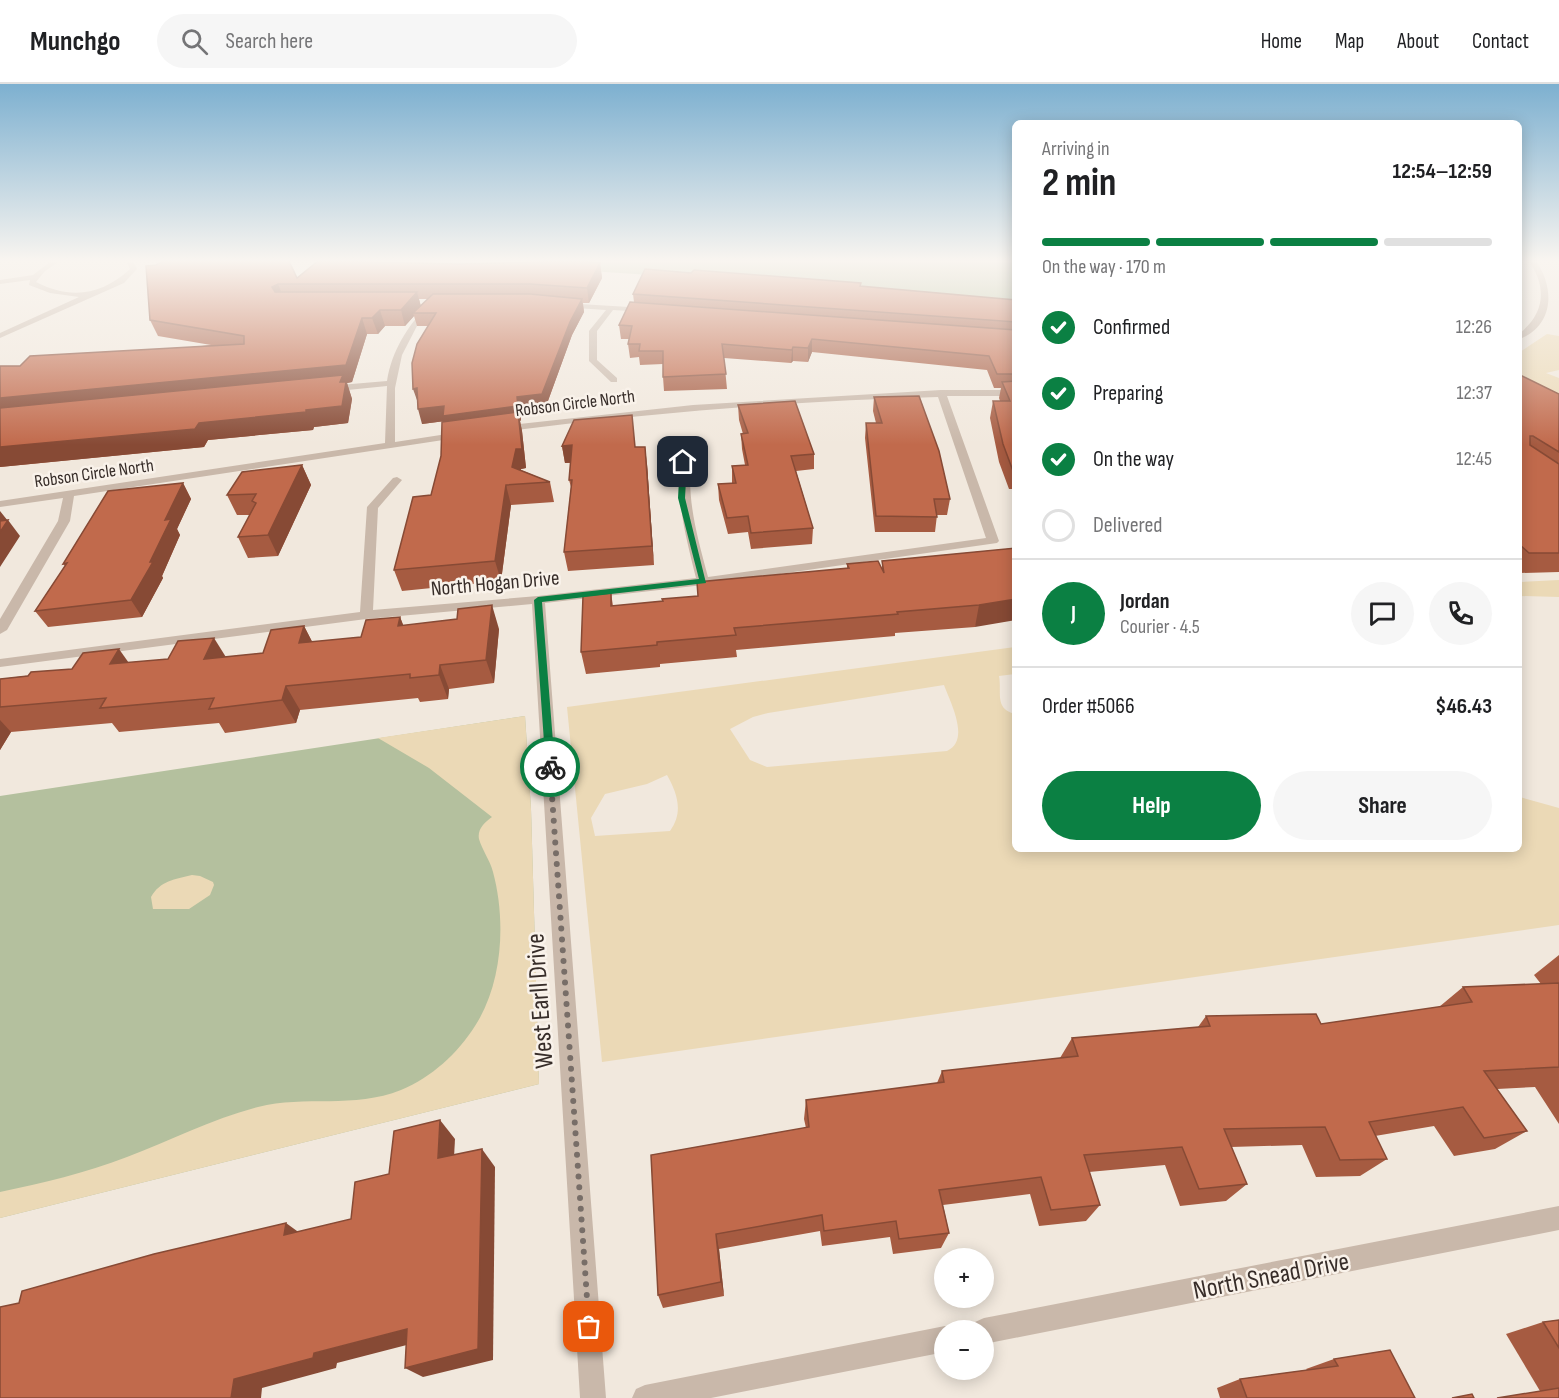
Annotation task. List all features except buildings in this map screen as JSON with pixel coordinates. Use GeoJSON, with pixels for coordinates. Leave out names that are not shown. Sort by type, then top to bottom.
{"type":"FeatureCollection","features":[{"type":"Feature","properties":{"kind":"street"},"geometry":{"type":"LineString","coordinates":[[0,336],[31,322]]}},
{"type":"Feature","properties":{"kind":"street"},"geometry":{"type":"LineString","coordinates":[[390,446],[390,383],[400,344],[413,322]]}},
{"type":"Feature","properties":{"kind":"street"},"geometry":{"type":"LineString","coordinates":[[600,322],[594,331],[593,361],[614,380]]}},
{"type":"Feature","properties":{"kind":"street"},"geometry":{"type":"LineString","coordinates":[[1522,335],[1535,322]]}},
{"type":"Feature","properties":{"kind":"street"},"geometry":{"type":"LineString","coordinates":[[320,390],[390,383]]}},
{"type":"Feature","properties":{"kind":"street","name":"Robson Circle North"},"geometry":{"type":"LineString","coordinates":[[494,430],[596,416],[815,398],[941,393],[1012,393]]}},
{"type":"Feature","properties":{"kind":"street","name":"North Hogan Drive"},"geometry":{"type":"LineString","coordinates":[[0,663],[366,615],[538,600],[703,581],[993,541],[941,393]]}},
{"type":"Feature","properties":{"kind":"street","name":"Robson Circle North"},"geometry":{"type":"LineString","coordinates":[[0,504],[471,433]]}},
{"type":"Feature","properties":{"kind":"street"},"geometry":{"type":"LineString","coordinates":[[689,440],[683,462],[682,498],[703,581]]}},
{"type":"Feature","properties":{"kind":"street"},"geometry":{"type":"LineString","coordinates":[[366,615],[373,507],[397,480]]}},
{"type":"Feature","properties":{"kind":"street"},"geometry":{"type":"LineString","coordinates":[[0,630],[64,521],[69,494]]}},
{"type":"Feature","properties":{"kind":"street","name":"West Earll Drive"},"geometry":{"type":"LineString","coordinates":[[538,600],[594,1398]]}},
{"type":"Feature","properties":{"kind":"street","name":"North Snead Drive"},"geometry":{"type":"LineString","coordinates":[[994,1329],[1559,1218]]}},
{"type":"Feature","properties":{"kind":"street"},"geometry":{"type":"LineString","coordinates":[[645,1398],[934,1341]]}},
{"type":"Feature","properties":{"kind":"green space"},"geometry":{"type":"Polygon","coordinates":[[[525,716],[531,809],[539,1084],[0,1218],[0,796],[525,716]]]}},
{"type":"Feature","properties":{"kind":"sand"},"geometry":{"type":"Polygon","coordinates":[[[1547,334],[1559,336],[1559,370],[1546,373],[1559,378],[1559,404],[1522,384],[1522,351],[1547,334]]]}},
{"type":"Feature","properties":{"kind":"sand"},"geometry":{"type":"Polygon","coordinates":[[[1559,580],[1559,597],[1522,596],[1522,582],[1559,580]]]}},
{"type":"Feature","properties":{"kind":"sand"},"geometry":{"type":"Polygon","coordinates":[[[1012,647],[1012,674],[999,676],[1000,699],[1004,708],[1012,713],[1012,852],[1522,852],[1522,798],[1559,808],[1559,925],[602,1062],[567,707],[1012,647]],[[944,685],[768,713],[753,717],[730,729],[750,760],[767,767],[947,751],[954,746],[957,738],[957,720],[944,685]],[[667,775],[647,784],[605,794],[591,818],[595,836],[670,831],[678,810],[674,789],[667,775]]]}},
{"type":"Feature","properties":{"kind":"sand"},"geometry":{"type":"Polygon","coordinates":[[[525,716],[531,809],[539,1084],[0,1218],[0,1192],[95,1168],[143,1151],[191,1130],[258,1107],[294,1102],[347,1101],[383,1096],[412,1085],[443,1064],[475,1026],[491,991],[496,971],[500,910],[492,868],[479,839],[482,826],[492,817],[429,768],[378,738],[525,716]]]}},
{"type":"Feature","properties":{"kind":"sand"},"geometry":{"type":"Polygon","coordinates":[[[192,875],[213,882],[210,895],[189,909],[153,909],[151,897],[159,887],[192,875]]]}},
{"type":"Feature","properties":{"kind":"way so far"},"geometry":{"type":"LineString","coordinates":[[550,767],[589,1327]]}},
{"type":"Feature","properties":{"kind":"route"},"geometry":{"type":"LineString","coordinates":[[550,767],[538,600],[703,581],[682,498],[683,462]]}}]}
